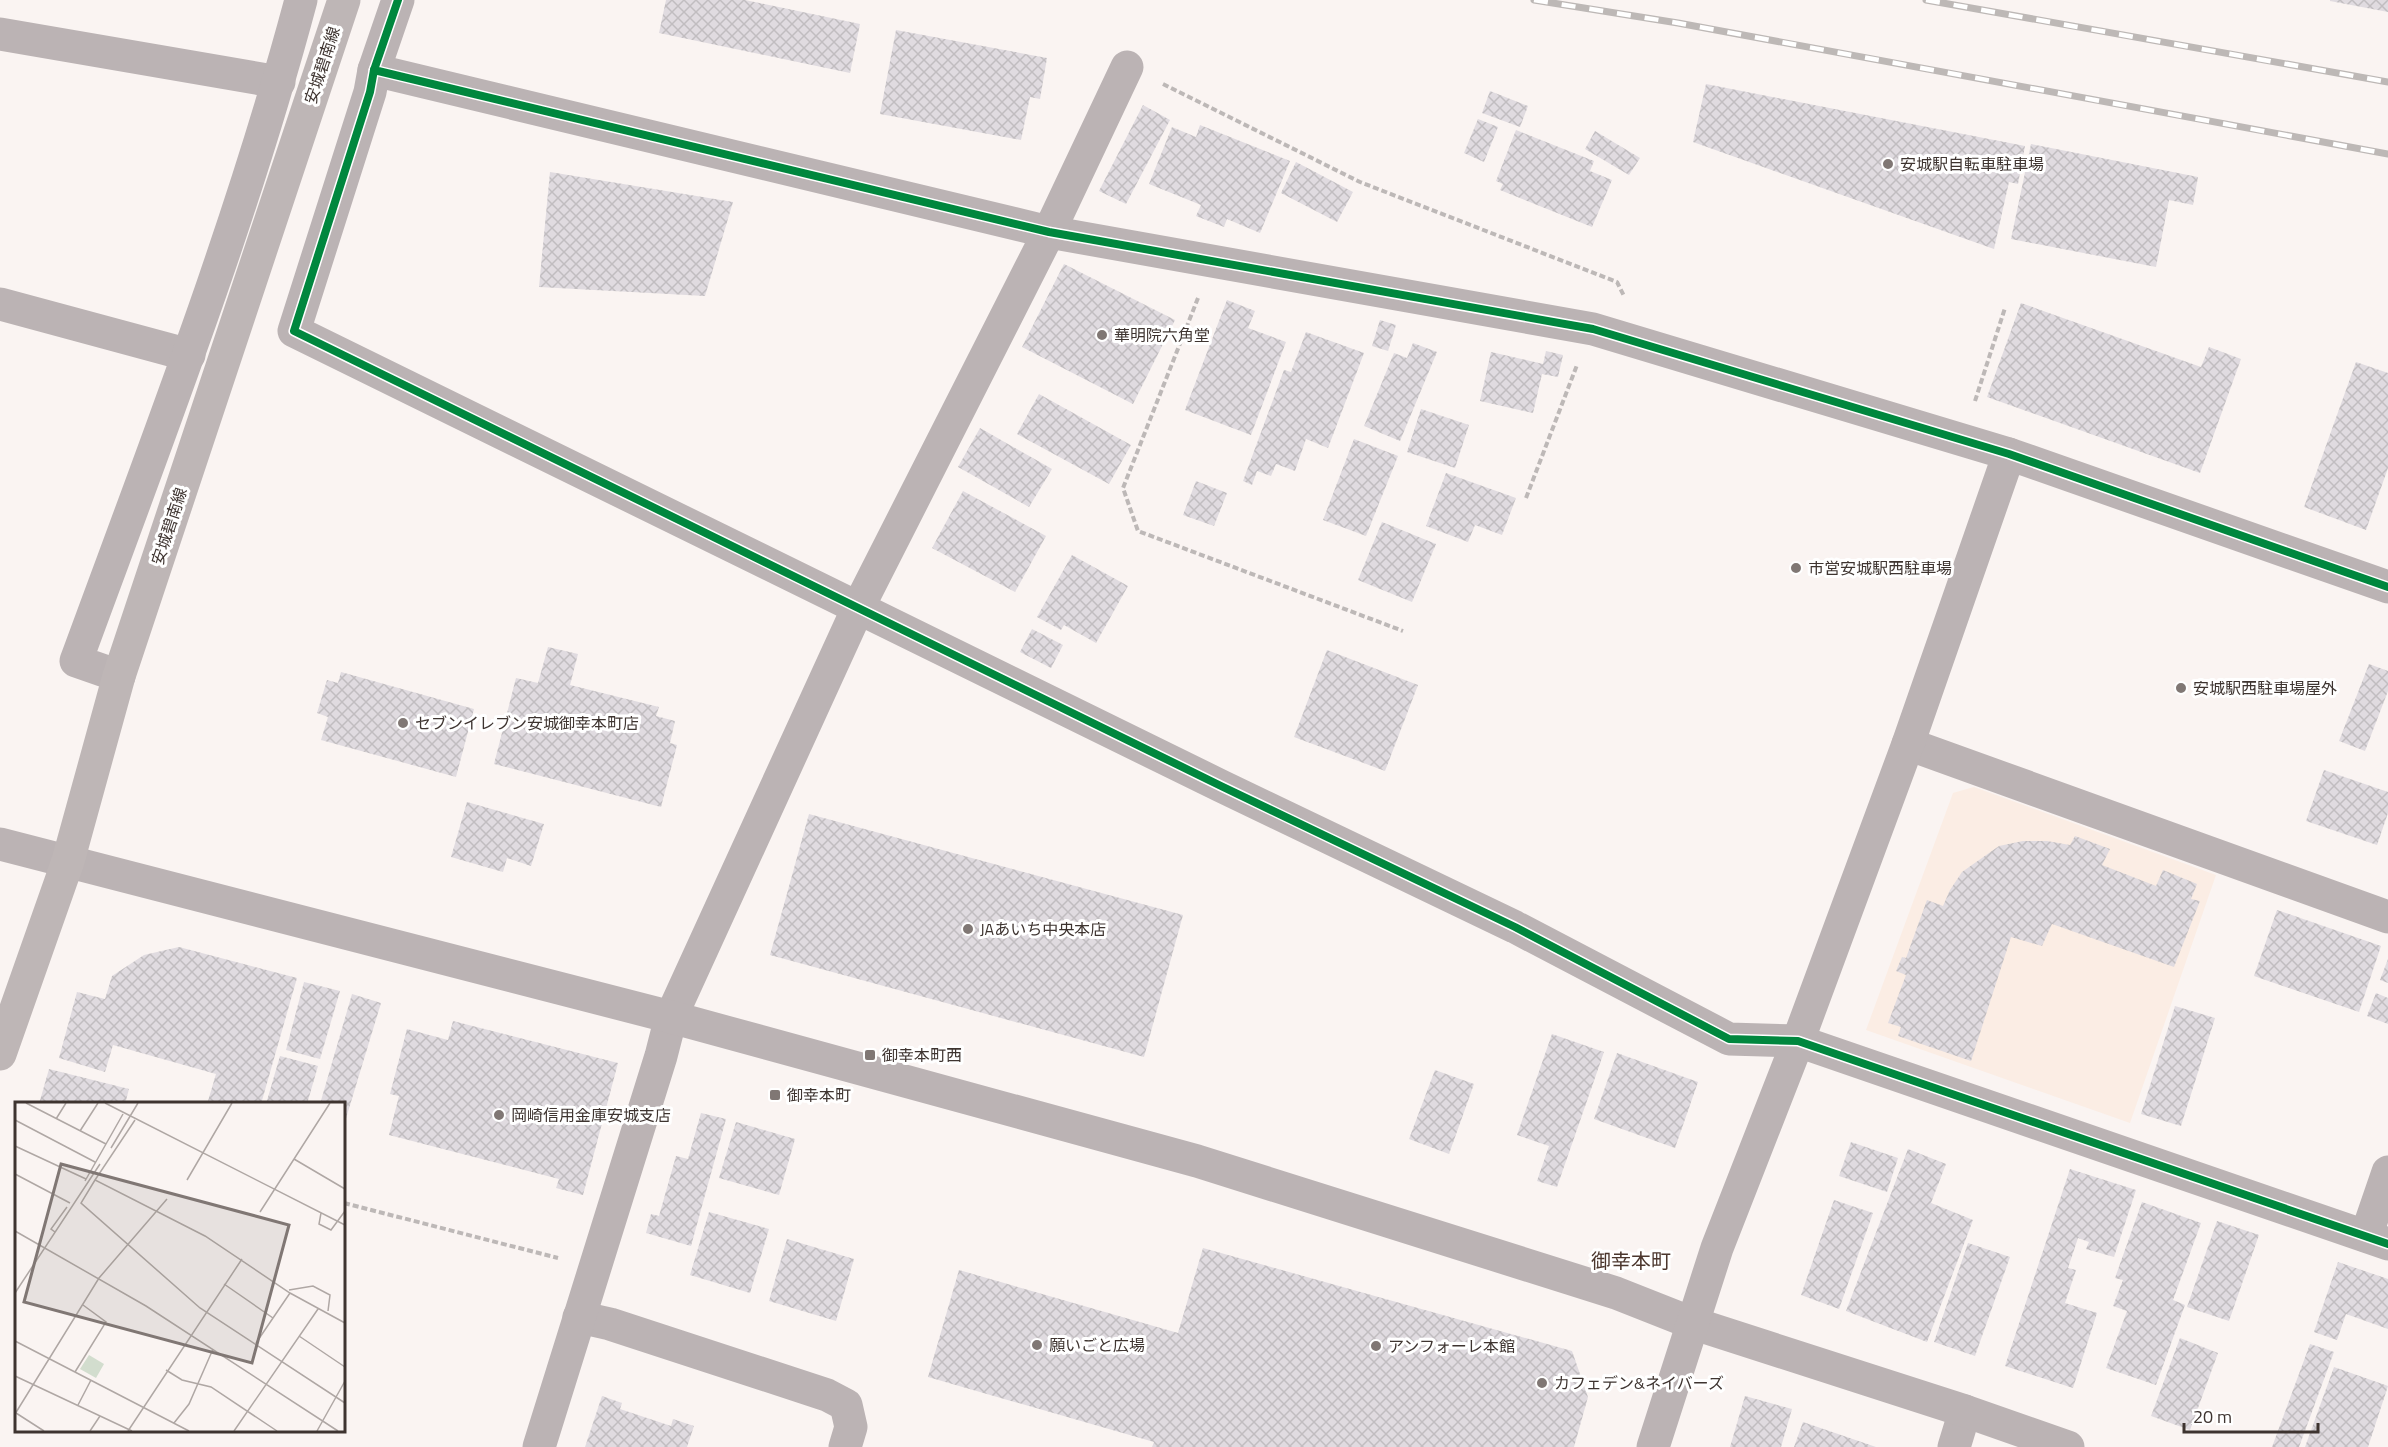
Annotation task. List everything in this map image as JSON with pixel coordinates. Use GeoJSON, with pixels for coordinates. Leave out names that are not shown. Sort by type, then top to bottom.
{"type":"FeatureCollection","features":[{"type":"Feature","properties":{"kind":"main road","name":"安城碧南線"},"geometry":{"type":"LineString","coordinates":[[0,1054],[68,861],[119,676],[344,0]]}},
{"type":"Feature","properties":{"kind":"street"},"geometry":{"type":"LineString","coordinates":[[119,676],[76,661],[189,355],[279,82],[301,0]]}},
{"type":"Feature","properties":{"kind":"street"},"geometry":{"type":"LineString","coordinates":[[398,0],[374,70],[370,92],[294,331],[1515,927],[1729,1040],[1798,1041],[2377,1240],[2388,1172]]}},
{"type":"Feature","properties":{"kind":"street"},"geometry":{"type":"LineString","coordinates":[[0,34],[279,82]]}},
{"type":"Feature","properties":{"kind":"street"},"geometry":{"type":"LineString","coordinates":[[539,1447],[661,1056],[671,1017],[858,608],[1049,232],[1127,67]]}},
{"type":"Feature","properties":{"kind":"street"},"geometry":{"type":"LineString","coordinates":[[374,70],[1049,232],[1593,329],[2009,454],[2388,587]]}},
{"type":"Feature","properties":{"kind":"street"},"geometry":{"type":"LineString","coordinates":[[0,304],[189,355]]}},
{"type":"Feature","properties":{"kind":"street"},"geometry":{"type":"LineString","coordinates":[[1653,1447],[1717,1248],[1798,1041],[1908,744],[2009,454]]}},
{"type":"Feature","properties":{"kind":"street"},"geometry":{"type":"LineString","coordinates":[[1908,744],[2388,917]]}},
{"type":"Feature","properties":{"kind":"street"},"geometry":{"type":"LineString","coordinates":[[0,844],[671,1017],[1197,1161],[1616,1293],[1692,1323],[1965,1411],[2068,1447]]}},
{"type":"Feature","properties":{"kind":"street"},"geometry":{"type":"LineString","coordinates":[[579,1317],[610,1324],[827,1395],[846,1406],[851,1427],[845,1447]]}},
{"type":"Feature","properties":{"kind":"street"},"geometry":{"type":"LineString","coordinates":[[1954,1447],[1965,1411]]}},
{"type":"Feature","properties":{"kind":"path"},"geometry":{"type":"LineString","coordinates":[[1127,67],[1360,182],[1617,282],[1649,346]]}},
{"type":"Feature","properties":{"kind":"path"},"geometry":{"type":"LineString","coordinates":[[1213,261],[1123,488],[1138,531],[1403,631]]}},
{"type":"Feature","properties":{"kind":"path"},"geometry":{"type":"LineString","coordinates":[[1962,440],[2005,308]]}},
{"type":"Feature","properties":{"kind":"path"},"geometry":{"type":"LineString","coordinates":[[1526,498],[1593,329]]}},
{"type":"Feature","properties":{"kind":"path"},"geometry":{"type":"LineString","coordinates":[[345,1203],[594,1268]]}},
{"type":"Feature","properties":{"kind":"shaded area"},"geometry":{"type":"Polygon","coordinates":[[[1974,787],[2216,875],[2130,1123],[1866,1030],[1953,793],[1974,787]]]}},
{"type":"Feature","properties":{"kind":"building"},"geometry":{"type":"Polygon","coordinates":[[[666,0],[745,0],[860,24],[850,73],[659,33],[666,0]]]}},
{"type":"Feature","properties":{"kind":"building"},"geometry":{"type":"Polygon","coordinates":[[[2388,0],[2388,12],[2330,1],[2388,0]]]}},
{"type":"Feature","properties":{"kind":"building"},"geometry":{"type":"Polygon","coordinates":[[[896,30],[1047,58],[1040,99],[1030,97],[1021,140],[880,114],[896,30]]]}},
{"type":"Feature","properties":{"kind":"building","name":"安城駅自転車駐車場"},"geometry":{"type":"Polygon","coordinates":[[[1706,84],[2025,146],[2018,184],[2009,182],[1994,249],[1693,142],[1706,84]]]}},
{"type":"Feature","properties":{"kind":"building"},"geometry":{"type":"Polygon","coordinates":[[[1490,91],[1528,106],[1520,127],[1482,113],[1490,91]]]}},
{"type":"Feature","properties":{"kind":"building"},"geometry":{"type":"Polygon","coordinates":[[[1143,105],[1170,120],[1126,204],[1099,191],[1143,105]]]}},
{"type":"Feature","properties":{"kind":"building"},"geometry":{"type":"Polygon","coordinates":[[[1478,119],[1498,127],[1484,162],[1464,153],[1478,119]]]}},
{"type":"Feature","properties":{"kind":"building"},"geometry":{"type":"Polygon","coordinates":[[[1200,125],[1290,161],[1260,233],[1227,219],[1224,227],[1196,216],[1201,205],[1149,184],[1172,127],[1196,137],[1200,125]]]}},
{"type":"Feature","properties":{"kind":"building"},"geometry":{"type":"Polygon","coordinates":[[[1516,130],[1594,161],[1590,171],[1612,180],[1592,227],[1500,190],[1503,184],[1496,181],[1516,130]]]}},
{"type":"Feature","properties":{"kind":"building"},"geometry":{"type":"Polygon","coordinates":[[[1595,131],[1640,158],[1629,175],[1585,149],[1595,131]]]}},
{"type":"Feature","properties":{"kind":"building"},"geometry":{"type":"Polygon","coordinates":[[[2031,144],[2198,177],[2193,205],[2169,200],[2156,267],[2011,239],[2031,144]]]}},
{"type":"Feature","properties":{"kind":"building"},"geometry":{"type":"Polygon","coordinates":[[[1296,162],[1353,192],[1337,222],[1281,193],[1296,162]]]}},
{"type":"Feature","properties":{"kind":"building"},"geometry":{"type":"Polygon","coordinates":[[[550,172],[733,202],[705,296],[539,287],[550,172]]]}},
{"type":"Feature","properties":{"kind":"building"},"geometry":{"type":"Polygon","coordinates":[[[1064,264],[1175,320],[1133,404],[1022,347],[1064,264]]]}},
{"type":"Feature","properties":{"kind":"building"},"geometry":{"type":"Polygon","coordinates":[[[1227,300],[1255,311],[1248,328],[1286,342],[1251,435],[1185,410],[1227,300]]]}},
{"type":"Feature","properties":{"kind":"building"},"geometry":{"type":"Polygon","coordinates":[[[2021,303],[2201,367],[2209,347],[2241,359],[2200,473],[1987,397],[2021,303]]]}},
{"type":"Feature","properties":{"kind":"building"},"geometry":{"type":"Polygon","coordinates":[[[1380,320],[1396,325],[1388,351],[1372,346],[1380,320]]]}},
{"type":"Feature","properties":{"kind":"building"},"geometry":{"type":"Polygon","coordinates":[[[1306,332],[1364,353],[1328,448],[1306,439],[1295,471],[1276,464],[1271,476],[1257,471],[1252,485],[1243,481],[1284,370],[1291,372],[1306,332]]]}},
{"type":"Feature","properties":{"kind":"building"},"geometry":{"type":"Polygon","coordinates":[[[1413,343],[1437,352],[1400,441],[1364,426],[1394,353],[1407,358],[1413,343]]]}},
{"type":"Feature","properties":{"kind":"building"},"geometry":{"type":"Polygon","coordinates":[[[1546,351],[1563,355],[1558,377],[1542,374],[1533,413],[1480,401],[1491,352],[1543,364],[1546,351]]]}},
{"type":"Feature","properties":{"kind":"building"},"geometry":{"type":"Polygon","coordinates":[[[2356,362],[2388,373],[2388,468],[2366,530],[2304,507],[2356,362]]]}},
{"type":"Feature","properties":{"kind":"building"},"geometry":{"type":"Polygon","coordinates":[[[1039,394],[1131,445],[1109,484],[1017,434],[1039,394]]]}},
{"type":"Feature","properties":{"kind":"building"},"geometry":{"type":"Polygon","coordinates":[[[1421,409],[1469,425],[1455,468],[1407,452],[1421,409]]]}},
{"type":"Feature","properties":{"kind":"building"},"geometry":{"type":"Polygon","coordinates":[[[980,428],[1052,469],[1029,507],[958,467],[980,428]]]}},
{"type":"Feature","properties":{"kind":"building"},"geometry":{"type":"Polygon","coordinates":[[[1354,439],[1398,456],[1366,536],[1323,520],[1354,439]]]}},
{"type":"Feature","properties":{"kind":"building"},"geometry":{"type":"Polygon","coordinates":[[[1446,473],[1516,498],[1502,535],[1475,525],[1468,542],[1426,526],[1446,473]]]}},
{"type":"Feature","properties":{"kind":"building"},"geometry":{"type":"Polygon","coordinates":[[[1196,481],[1227,493],[1214,526],[1183,515],[1196,481]]]}},
{"type":"Feature","properties":{"kind":"building"},"geometry":{"type":"Polygon","coordinates":[[[963,491],[1046,536],[1015,592],[932,548],[963,491]]]}},
{"type":"Feature","properties":{"kind":"building"},"geometry":{"type":"Polygon","coordinates":[[[1382,522],[1436,544],[1412,602],[1358,580],[1382,522]]]}},
{"type":"Feature","properties":{"kind":"building"},"geometry":{"type":"Polygon","coordinates":[[[1072,555],[1128,586],[1096,643],[1064,625],[1061,630],[1037,617],[1072,555]]]}},
{"type":"Feature","properties":{"kind":"building"},"geometry":{"type":"Polygon","coordinates":[[[1032,629],[1063,645],[1051,668],[1020,652],[1032,629]]]}},
{"type":"Feature","properties":{"kind":"building"},"geometry":{"type":"Polygon","coordinates":[[[548,647],[578,654],[570,685],[659,707],[656,716],[675,721],[670,743],[677,745],[661,807],[494,764],[516,678],[538,683],[548,647]]]}},
{"type":"Feature","properties":{"kind":"building"},"geometry":{"type":"Polygon","coordinates":[[[1327,650],[1418,685],[1385,771],[1294,737],[1327,650]]]}},
{"type":"Feature","properties":{"kind":"building"},"geometry":{"type":"Polygon","coordinates":[[[2369,664],[2388,671],[2388,691],[2365,751],[2339,741],[2369,664]]]}},
{"type":"Feature","properties":{"kind":"building"},"geometry":{"type":"Polygon","coordinates":[[[341,672],[474,709],[456,777],[321,740],[328,717],[317,713],[327,680],[338,683],[341,672]]]}},
{"type":"Feature","properties":{"kind":"building"},"geometry":{"type":"Polygon","coordinates":[[[2324,770],[2388,792],[2388,813],[2377,845],[2306,821],[2324,770]]]}},
{"type":"Feature","properties":{"kind":"building"},"geometry":{"type":"Polygon","coordinates":[[[467,802],[544,824],[531,866],[507,858],[503,872],[451,857],[467,802]]]}},
{"type":"Feature","properties":{"kind":"building"},"geometry":{"type":"Polygon","coordinates":[[[809,814],[1183,915],[1144,1057],[770,955],[809,814]]]}},
{"type":"Feature","properties":{"kind":"building"},"geometry":{"type":"Polygon","coordinates":[[[2075,836],[2110,849],[2102,865],[2156,886],[2163,870],[2197,884],[2191,899],[2200,901],[2174,967],[2052,924],[2042,946],[2011,937],[1971,1061],[1898,1036],[1901,1027],[1888,1023],[1906,975],[1896,971],[1902,957],[1906,958],[1927,900],[1943,906],[1962,872],[1999,846],[2023,841],[2047,841],[2070,845],[2075,836]]]}},
{"type":"Feature","properties":{"kind":"building"},"geometry":{"type":"Polygon","coordinates":[[[2277,910],[2381,946],[2359,1012],[2254,976],[2277,910]]]}},
{"type":"Feature","properties":{"kind":"building"},"geometry":{"type":"Polygon","coordinates":[[[179,947],[297,978],[262,1102],[208,1101],[216,1074],[113,1045],[105,1072],[59,1058],[77,992],[105,999],[112,976],[144,955],[179,947]]]}},
{"type":"Feature","properties":{"kind":"building"},"geometry":{"type":"Polygon","coordinates":[[[2388,959],[2388,983],[2380,980],[2388,959]]]}},
{"type":"Feature","properties":{"kind":"building"},"geometry":{"type":"Polygon","coordinates":[[[304,982],[340,991],[320,1059],[286,1050],[304,982]]]}},
{"type":"Feature","properties":{"kind":"building"},"geometry":{"type":"Polygon","coordinates":[[[2376,993],[2388,998],[2388,1024],[2367,1016],[2376,993]]]}},
{"type":"Feature","properties":{"kind":"building"},"geometry":{"type":"Polygon","coordinates":[[[352,994],[381,1003],[345,1122],[345,1102],[321,1102],[352,994]]]}},
{"type":"Feature","properties":{"kind":"building"},"geometry":{"type":"Polygon","coordinates":[[[2175,1006],[2215,1018],[2181,1126],[2141,1114],[2175,1006]]]}},
{"type":"Feature","properties":{"kind":"building","name":"岡崎信用金庫安城支店"},"geometry":{"type":"Polygon","coordinates":[[[453,1021],[618,1063],[583,1195],[556,1188],[559,1179],[389,1135],[399,1096],[390,1094],[407,1029],[448,1040],[453,1021]]]}},
{"type":"Feature","properties":{"kind":"building"},"geometry":{"type":"Polygon","coordinates":[[[1552,1034],[1604,1052],[1557,1187],[1537,1181],[1549,1146],[1517,1135],[1552,1034]]]}},
{"type":"Feature","properties":{"kind":"building"},"geometry":{"type":"Polygon","coordinates":[[[1617,1053],[1698,1082],[1675,1148],[1594,1119],[1617,1053]]]}},
{"type":"Feature","properties":{"kind":"building"},"geometry":{"type":"Polygon","coordinates":[[[280,1056],[318,1066],[308,1102],[267,1102],[280,1056]]]}},
{"type":"Feature","properties":{"kind":"building"},"geometry":{"type":"Polygon","coordinates":[[[49,1069],[129,1089],[126,1102],[40,1102],[49,1069]]]}},
{"type":"Feature","properties":{"kind":"building"},"geometry":{"type":"Polygon","coordinates":[[[1435,1070],[1474,1084],[1449,1154],[1409,1139],[1435,1070]]]}},
{"type":"Feature","properties":{"kind":"building"},"geometry":{"type":"Polygon","coordinates":[[[701,1113],[726,1119],[691,1246],[646,1233],[651,1214],[659,1216],[676,1156],[688,1159],[701,1113]]]}},
{"type":"Feature","properties":{"kind":"building"},"geometry":{"type":"Polygon","coordinates":[[[736,1122],[795,1139],[779,1195],[719,1178],[736,1122]]]}},
{"type":"Feature","properties":{"kind":"building"},"geometry":{"type":"Polygon","coordinates":[[[1851,1142],[1898,1158],[1887,1192],[1839,1176],[1851,1142]]]}},
{"type":"Feature","properties":{"kind":"building"},"geometry":{"type":"Polygon","coordinates":[[[1908,1149],[1946,1164],[1931,1203],[1973,1220],[1927,1342],[1846,1311],[1908,1149]]]}},
{"type":"Feature","properties":{"kind":"building"},"geometry":{"type":"Polygon","coordinates":[[[2070,1169],[2136,1190],[2114,1257],[2086,1249],[2089,1242],[2078,1238],[2068,1268],[2076,1270],[2065,1303],[2097,1313],[2073,1388],[2005,1366],[2070,1169]]]}},
{"type":"Feature","properties":{"kind":"building"},"geometry":{"type":"Polygon","coordinates":[[[1834,1200],[1873,1213],[1839,1309],[1801,1295],[1834,1200]]]}},
{"type":"Feature","properties":{"kind":"building"},"geometry":{"type":"Polygon","coordinates":[[[2142,1202],[2201,1223],[2173,1300],[2185,1305],[2156,1385],[2106,1368],[2127,1311],[2113,1306],[2123,1280],[2115,1278],[2142,1202]]]}},
{"type":"Feature","properties":{"kind":"building"},"geometry":{"type":"Polygon","coordinates":[[[709,1212],[769,1229],[750,1293],[690,1275],[709,1212]]]}},
{"type":"Feature","properties":{"kind":"building"},"geometry":{"type":"Polygon","coordinates":[[[2217,1221],[2259,1235],[2229,1321],[2187,1307],[2217,1221]]]}},
{"type":"Feature","properties":{"kind":"building"},"geometry":{"type":"Polygon","coordinates":[[[787,1239],[854,1259],[836,1321],[769,1301],[787,1239]]]}},
{"type":"Feature","properties":{"kind":"building"},"geometry":{"type":"Polygon","coordinates":[[[1968,1243],[2010,1257],[1975,1356],[1934,1342],[1968,1243]]]}},
{"type":"Feature","properties":{"kind":"building","name":"アンフォーレ本館"},"geometry":{"type":"Polygon","coordinates":[[[1203,1248],[1572,1351],[1588,1397],[1574,1447],[1152,1447],[1154,1442],[928,1377],[959,1270],[1178,1333],[1203,1248]]]}},
{"type":"Feature","properties":{"kind":"building"},"geometry":{"type":"Polygon","coordinates":[[[2338,1262],[2388,1279],[2388,1329],[2346,1314],[2337,1340],[2314,1332],[2338,1262]]]}},
{"type":"Feature","properties":{"kind":"building"},"geometry":{"type":"Polygon","coordinates":[[[2180,1338],[2218,1353],[2190,1430],[2151,1416],[2180,1338]]]}},
{"type":"Feature","properties":{"kind":"building"},"geometry":{"type":"Polygon","coordinates":[[[2310,1344],[2334,1352],[2299,1447],[2272,1447],[2310,1344]]]}},
{"type":"Feature","properties":{"kind":"building"},"geometry":{"type":"Polygon","coordinates":[[[2334,1367],[2388,1386],[2368,1447],[2305,1447],[2334,1367]]]}},
{"type":"Feature","properties":{"kind":"building"},"geometry":{"type":"Polygon","coordinates":[[[602,1396],[622,1403],[620,1409],[671,1426],[673,1419],[694,1426],[687,1447],[585,1447],[602,1396]]]}},
{"type":"Feature","properties":{"kind":"building"},"geometry":{"type":"Polygon","coordinates":[[[1745,1396],[1792,1409],[1781,1447],[1730,1447],[1745,1396]]]}},
{"type":"Feature","properties":{"kind":"building"},"geometry":{"type":"Polygon","coordinates":[[[1803,1422],[1876,1447],[1794,1447],[1803,1422]]]}},
{"type":"Feature","properties":{"kind":"railway"},"geometry":{"type":"LineString","coordinates":[[1534,0],[1678,23],[2388,154]]}},
{"type":"Feature","properties":{"kind":"railway"},"geometry":{"type":"LineString","coordinates":[[1926,0],[2388,82]]}},
{"type":"Feature","properties":{"kind":"cycle path"},"geometry":{"type":"LineString","coordinates":[[398,0],[374,70],[1049,232],[1593,329],[2009,454],[2388,587]]}},
{"type":"Feature","properties":{"kind":"cycle path"},"geometry":{"type":"LineString","coordinates":[[374,70],[370,92],[294,331],[1221,786],[1515,927],[1729,1039],[1798,1041],[2388,1244]]}},
{"type":"Feature","properties":{"kind":"place","name":"安城駅自転車駐車場"},"geometry":{"type":"Point","coordinates":[1888,164]}},
{"type":"Feature","properties":{"kind":"place","name":"華明院六角堂"},"geometry":{"type":"Point","coordinates":[1102,335]}},
{"type":"Feature","properties":{"kind":"place","name":"市営安城駅西駐車場"},"geometry":{"type":"Point","coordinates":[1796,568]}},
{"type":"Feature","properties":{"kind":"place","name":"安城駅西駐車場屋外"},"geometry":{"type":"Point","coordinates":[2181,688]}},
{"type":"Feature","properties":{"kind":"place","name":"セブンイレブン安城御幸本町店"},"geometry":{"type":"Point","coordinates":[403,723]}},
{"type":"Feature","properties":{"kind":"place","name":"JAあいち中央本店"},"geometry":{"type":"Point","coordinates":[968,929]}},
{"type":"Feature","properties":{"kind":"place","name":"御幸本町西"},"geometry":{"type":"Point","coordinates":[870,1055]}},
{"type":"Feature","properties":{"kind":"place","name":"御幸本町"},"geometry":{"type":"Point","coordinates":[775,1095]}},
{"type":"Feature","properties":{"kind":"place","name":"岡崎信用金庫安城支店"},"geometry":{"type":"Point","coordinates":[499,1115]}},
{"type":"Feature","properties":{"kind":"place","name":"願いごと広場"},"geometry":{"type":"Point","coordinates":[1037,1345]}},
{"type":"Feature","properties":{"kind":"place","name":"アンフォーレ本館"},"geometry":{"type":"Point","coordinates":[1376,1346]}},
{"type":"Feature","properties":{"kind":"place","name":"カフェデン&ネイバーズ"},"geometry":{"type":"Point","coordinates":[1542,1383]}},
{"type":"Feature","properties":{"kind":"district","name":"御幸本町"},"geometry":{"type":"Point","coordinates":[1631,1260]}}]}
